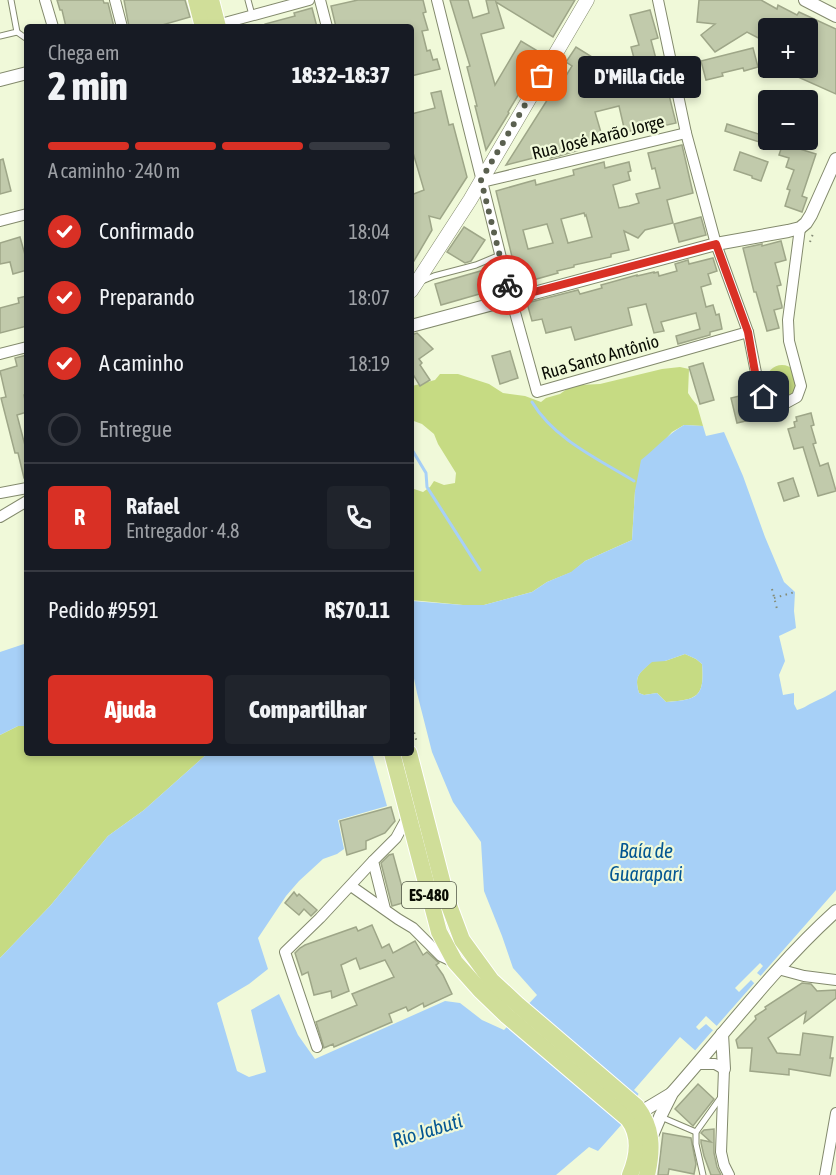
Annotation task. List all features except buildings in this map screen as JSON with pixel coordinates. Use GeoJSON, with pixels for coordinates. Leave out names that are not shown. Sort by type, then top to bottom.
{"type":"FeatureCollection","features":[{"type":"Feature","properties":{"kind":"main road"},"geometry":{"type":"LineString","coordinates":[[196,0],[210,24]]}},
{"type":"Feature","properties":{"kind":"main road"},"geometry":{"type":"LineString","coordinates":[[211,0],[211,24]]}},
{"type":"Feature","properties":{"kind":"main road"},"geometry":{"type":"LineString","coordinates":[[416,283],[470,200],[587,0]]}},
{"type":"Feature","properties":{"kind":"main road","name":"ES-480"},"geometry":{"type":"LineString","coordinates":[[414,752],[447,900],[462,940],[512,1010]]}},
{"type":"Feature","properties":{"kind":"main road","name":"ES-480"},"geometry":{"type":"LineString","coordinates":[[393,756],[439,932],[455,962],[480,990],[512,1010],[635,1112]]}},
{"type":"Feature","properties":{"kind":"main road"},"geometry":{"type":"LineString","coordinates":[[635,1112],[651,1138],[647,1175]]}},
{"type":"Feature","properties":{"kind":"main road"},"geometry":{"type":"LineString","coordinates":[[630,1175],[637,1148],[633,1126],[635,1112]]}},
{"type":"Feature","properties":{"kind":"street"},"geometry":{"type":"LineString","coordinates":[[45,0],[52,24]]}},
{"type":"Feature","properties":{"kind":"street"},"geometry":{"type":"LineString","coordinates":[[115,0],[121,24]]}},
{"type":"Feature","properties":{"kind":"street"},"geometry":{"type":"LineString","coordinates":[[218,24],[309,0]]}},
{"type":"Feature","properties":{"kind":"street"},"geometry":{"type":"LineString","coordinates":[[320,0],[326,24]]}},
{"type":"Feature","properties":{"kind":"street","name":"Rua Santo Antônio"},"geometry":{"type":"LineString","coordinates":[[437,0],[481,181],[537,392],[748,332]]}},
{"type":"Feature","properties":{"kind":"street"},"geometry":{"type":"LineString","coordinates":[[658,0],[686,133],[716,244],[748,332],[756,378],[764,397],[775,403],[786,403],[797,397],[801,386],[789,341],[788,320],[800,228]]}},
{"type":"Feature","properties":{"kind":"street"},"geometry":{"type":"LineString","coordinates":[[805,0],[836,16]]}},
{"type":"Feature","properties":{"kind":"street"},"geometry":{"type":"LineString","coordinates":[[0,80],[24,74]]}},
{"type":"Feature","properties":{"kind":"street","name":"Rua José Aarão Jorge"},"geometry":{"type":"LineString","coordinates":[[481,181],[686,133]]}},
{"type":"Feature","properties":{"kind":"street"},"geometry":{"type":"LineString","coordinates":[[414,325],[716,244],[800,228],[806,223],[836,159]]}},
{"type":"Feature","properties":{"kind":"street"},"geometry":{"type":"LineString","coordinates":[[0,221],[24,215]]}},
{"type":"Feature","properties":{"kind":"street"},"geometry":{"type":"LineString","coordinates":[[0,354],[24,348]]}},
{"type":"Feature","properties":{"kind":"street"},"geometry":{"type":"LineString","coordinates":[[0,493],[24,489]]}},
{"type":"Feature","properties":{"kind":"street"},"geometry":{"type":"LineString","coordinates":[[0,517],[24,503]]}},
{"type":"Feature","properties":{"kind":"street"},"geometry":{"type":"LineString","coordinates":[[317,1047],[285,952],[396,838],[408,816]]}},
{"type":"Feature","properties":{"kind":"street"},"geometry":{"type":"LineString","coordinates":[[373,861],[384,909]]}},
{"type":"Feature","properties":{"kind":"street"},"geometry":{"type":"LineString","coordinates":[[351,886],[413,928],[441,956],[455,962]]}},
{"type":"Feature","properties":{"kind":"street"},"geometry":{"type":"LineString","coordinates":[[651,1138],[672,1093],[778,969],[836,911]]}},
{"type":"Feature","properties":{"kind":"street"},"geometry":{"type":"LineString","coordinates":[[778,969],[804,976],[836,980]]}},
{"type":"Feature","properties":{"kind":"street"},"geometry":{"type":"LineString","coordinates":[[722,1034],[724,1094],[721,1152],[729,1175]]}},
{"type":"Feature","properties":{"kind":"street"},"geometry":{"type":"LineString","coordinates":[[698,1064],[716,1064],[724,1069]]}},
{"type":"Feature","properties":{"kind":"street"},"geometry":{"type":"LineString","coordinates":[[635,1112],[672,1093]]}},
{"type":"Feature","properties":{"kind":"street"},"geometry":{"type":"LineString","coordinates":[[825,1175],[836,1113]]}},
{"type":"Feature","properties":{"kind":"lane"},"geometry":{"type":"LineString","coordinates":[[11,0],[17,32],[24,37]]}},
{"type":"Feature","properties":{"kind":"lane"},"geometry":{"type":"LineString","coordinates":[[248,0],[252,15]]}},
{"type":"Feature","properties":{"kind":"lane"},"geometry":{"type":"LineString","coordinates":[[0,36],[17,32]]}},
{"type":"Feature","properties":{"kind":"lane"},"geometry":{"type":"LineString","coordinates":[[416,283],[476,265],[500,255]]}},
{"type":"Feature","properties":{"kind":"lane"},"geometry":{"type":"LineString","coordinates":[[703,1175],[696,1144],[696,1132],[724,1094]]}},
{"type":"Feature","properties":{"kind":"lane"},"geometry":{"type":"LineString","coordinates":[[660,1117],[696,1132]]}},
{"type":"Feature","properties":{"kind":"path"},"geometry":{"type":"LineString","coordinates":[[803,248],[810,242],[816,228]]}},
{"type":"Feature","properties":{"kind":"path"},"geometry":{"type":"LineString","coordinates":[[772,589],[777,609]]}},
{"type":"Feature","properties":{"kind":"path"},"geometry":{"type":"LineString","coordinates":[[774,598],[795,592]]}},
{"type":"Feature","properties":{"kind":"green space"},"geometry":{"type":"Polygon","coordinates":[[[782,365],[793,370],[798,381],[793,392],[782,397],[771,392],[766,381],[771,370],[782,365]]]}},
{"type":"Feature","properties":{"kind":"green space"},"geometry":{"type":"Polygon","coordinates":[[[680,367],[689,369],[688,393],[697,405],[703,426],[684,425],[672,432],[663,442],[635,491],[632,540],[585,561],[572,572],[547,582],[532,592],[484,605],[414,600],[414,489],[423,492],[434,481],[444,485],[455,483],[456,473],[434,434],[422,424],[414,421],[414,385],[435,380],[440,374],[458,374],[489,384],[503,393],[525,396],[541,402],[580,385],[600,384],[680,367]]]}},
{"type":"Feature","properties":{"kind":"green space"},"geometry":{"type":"Polygon","coordinates":[[[685,654],[702,664],[702,684],[697,695],[685,700],[666,702],[657,693],[644,695],[639,693],[637,678],[652,661],[665,661],[685,654]]]}},
{"type":"Feature","properties":{"kind":"green space"},"geometry":{"type":"Polygon","coordinates":[[[18,726],[24,726],[24,756],[205,756],[144,810],[108,836],[50,906],[0,958],[0,735],[18,726]]]}},
{"type":"Feature","properties":{"kind":"water","name":"Baía de Guarapari"},"geometry":{"type":"Polygon","coordinates":[[[684,425],[703,426],[706,436],[724,432],[784,582],[795,592],[796,628],[779,636],[785,661],[779,675],[783,695],[794,693],[794,704],[797,710],[836,690],[836,890],[692,1054],[680,1044],[639,1093],[623,1123],[598,1151],[589,1147],[556,1175],[0,1175],[0,958],[50,906],[108,836],[144,810],[205,756],[373,756],[387,806],[338,820],[344,849],[323,859],[299,881],[258,938],[268,969],[249,984],[217,1003],[237,1071],[249,1077],[266,1072],[251,1010],[279,994],[298,1035],[315,1059],[445,1001],[460,1003],[482,1020],[504,1030],[537,995],[513,968],[484,891],[481,842],[453,802],[432,752],[414,678],[414,601],[484,605],[532,592],[547,582],[571,572],[585,561],[632,540],[635,491],[641,460],[684,425]],[[685,654],[665,661],[652,662],[637,678],[639,693],[644,695],[657,693],[666,702],[692,698],[697,695],[702,684],[702,664],[685,654]]]}},
{"type":"Feature","properties":{"kind":"water"},"geometry":{"type":"Polygon","coordinates":[[[24,644],[24,726],[18,726],[0,735],[0,652],[24,644]]]}},
{"type":"Feature","properties":{"kind":"pier"},"geometry":{"type":"Polygon","coordinates":[[[760,963],[763,966],[757,973],[762,977],[755,984],[751,980],[739,992],[735,988],[760,963]]]}},
{"type":"Feature","properties":{"kind":"pier"},"geometry":{"type":"Polygon","coordinates":[[[706,1016],[719,1028],[715,1032],[706,1024],[699,1030],[696,1027],[706,1016]]]}},
{"type":"Feature","properties":{"kind":"pier"},"geometry":{"type":"Polygon","coordinates":[[[680,1037],[697,1052],[691,1057],[679,1048],[640,1095],[634,1090],[680,1037]]]}},
{"type":"Feature","properties":{"kind":"waterway"},"geometry":{"type":"LineString","coordinates":[[532,402],[541,415],[564,437],[634,481]]}},
{"type":"Feature","properties":{"kind":"waterway"},"geometry":{"type":"LineString","coordinates":[[414,453],[426,473],[427,487],[480,570]]}},
{"type":"Feature","properties":{"kind":"way so far"},"geometry":{"type":"LineString","coordinates":[[507,285],[481,180],[542,76]]}},
{"type":"Feature","properties":{"kind":"place","name":"D'Milla Cicle"},"geometry":{"type":"Point","coordinates":[542,76]}},
{"type":"Feature","properties":{"kind":"route"},"geometry":{"type":"LineString","coordinates":[[507,285],[511,298],[716,244],[748,332],[756,378],[764,397]]}},
{"type":"Feature","properties":{"kind":"water label","name":"Rio Jabuti"},"geometry":{"type":"Point","coordinates":[427,1130]}}]}
